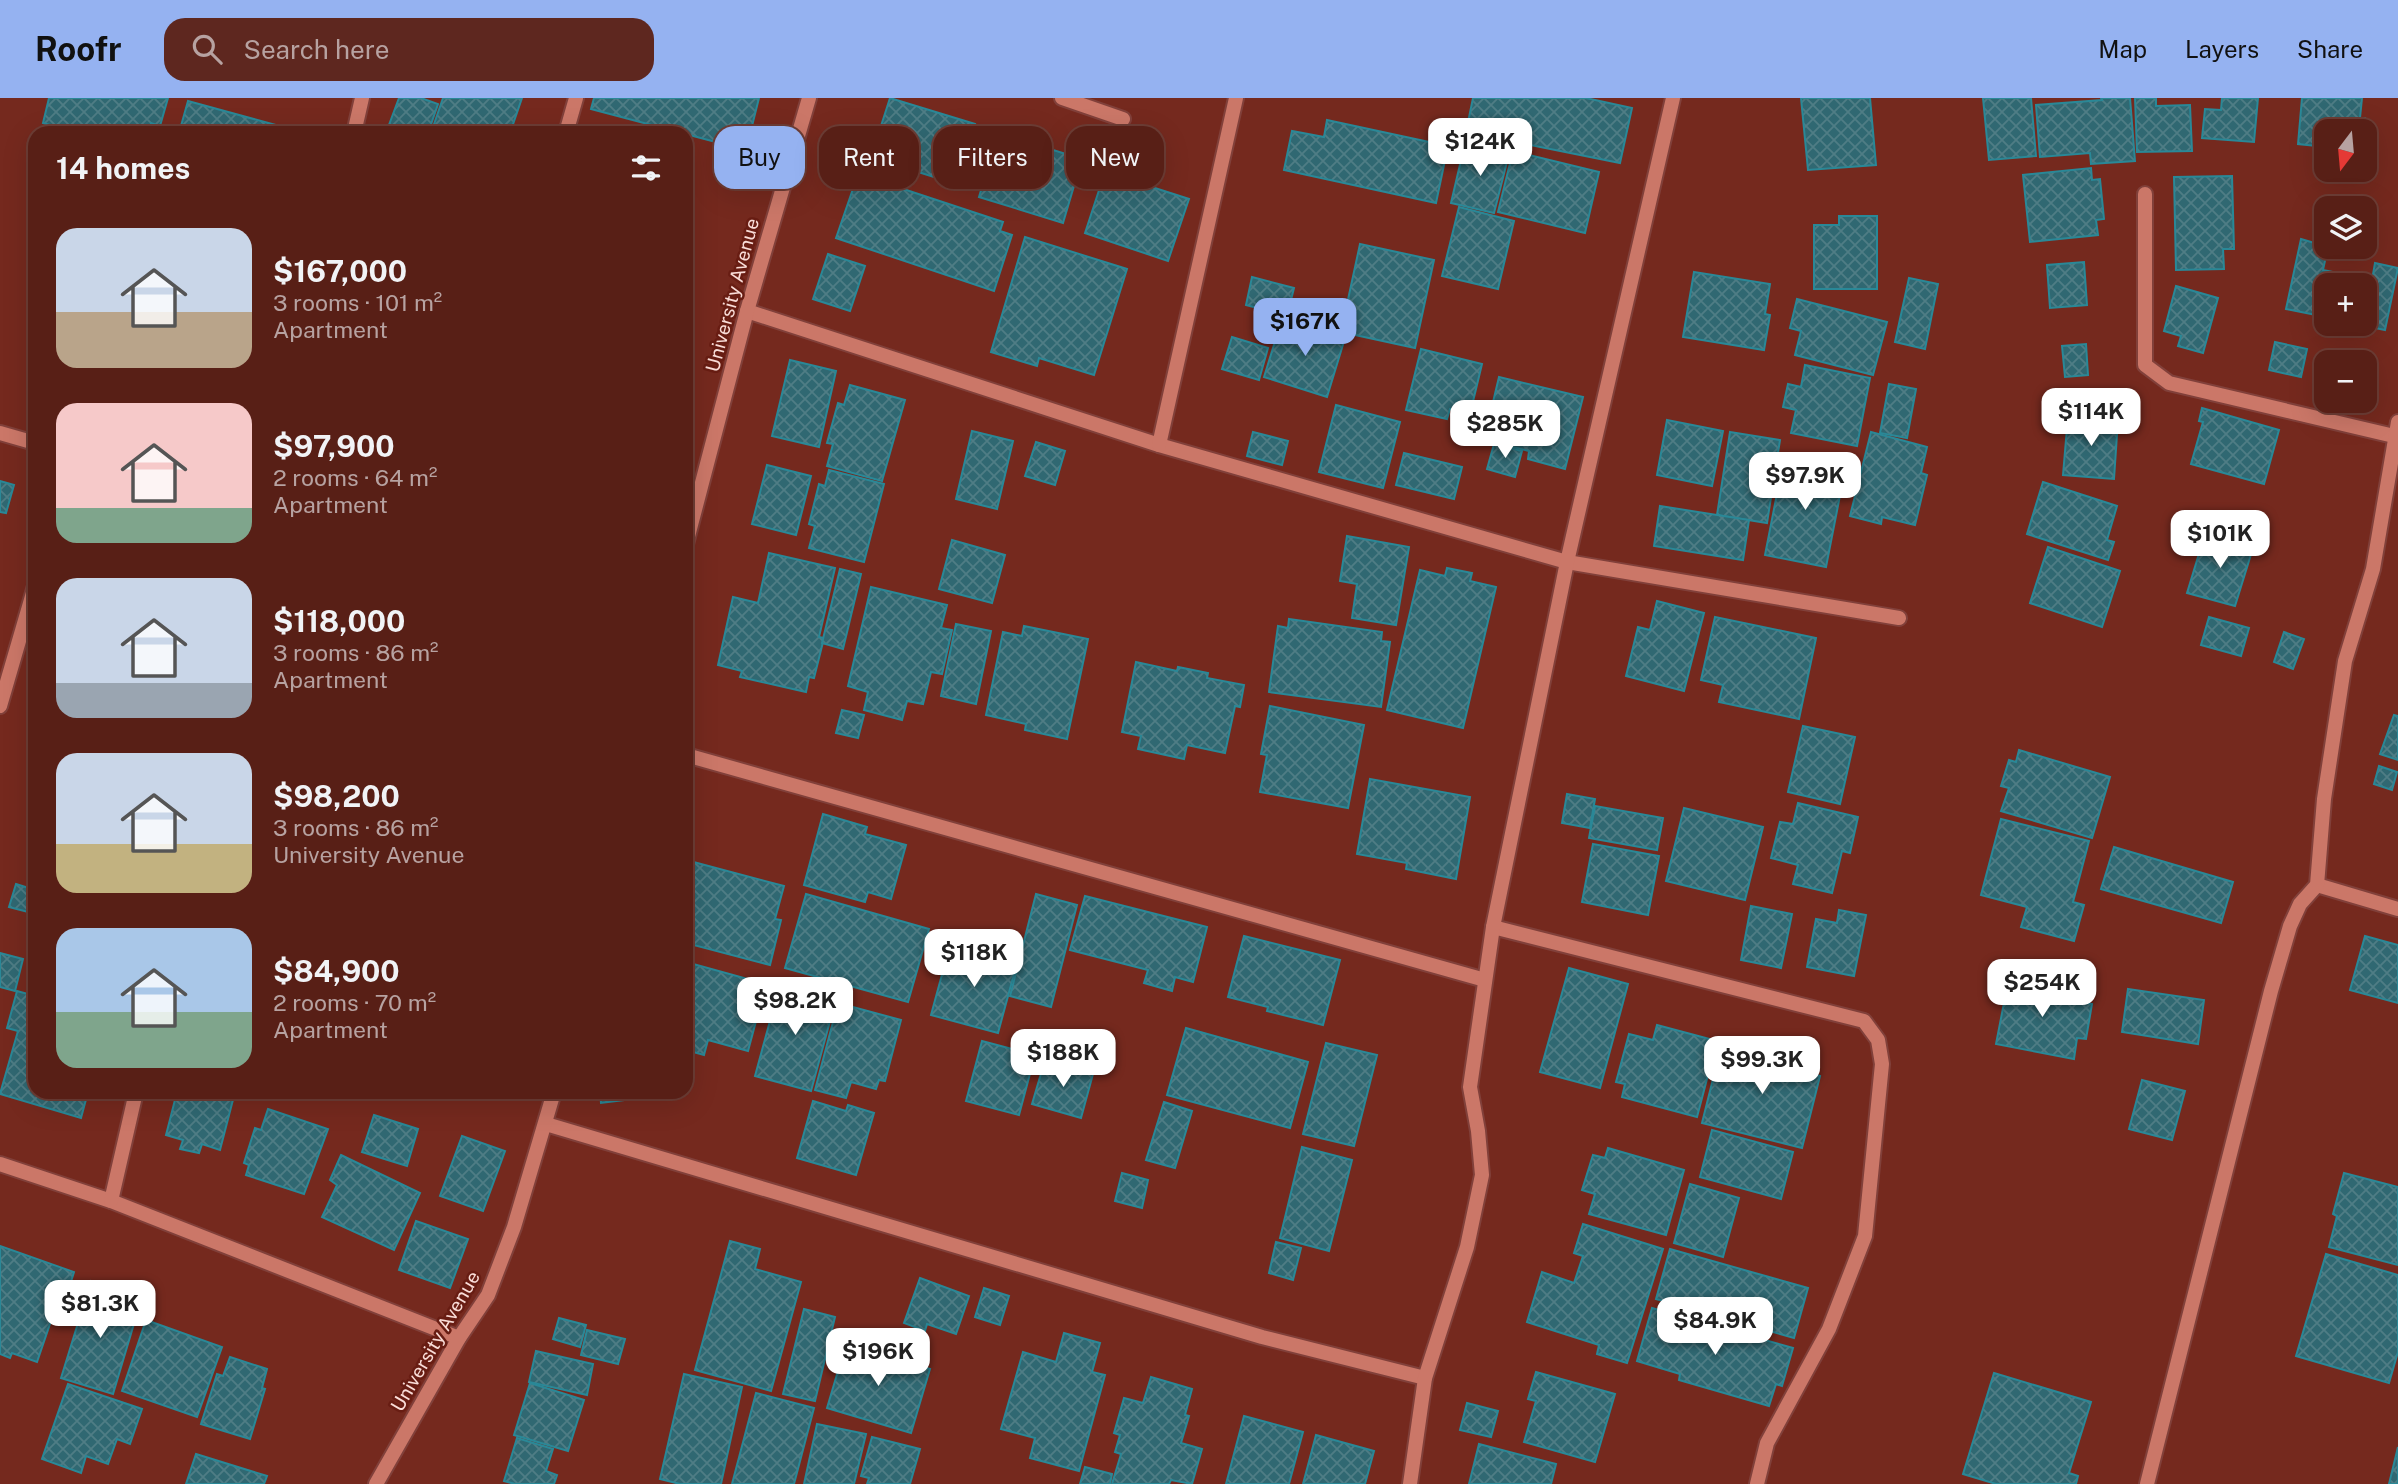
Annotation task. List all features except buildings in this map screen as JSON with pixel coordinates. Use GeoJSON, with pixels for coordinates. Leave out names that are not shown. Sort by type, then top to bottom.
{"type":"FeatureCollection","features":[{"type":"Feature","properties":{"kind":"street"},"geometry":{"type":"LineString","coordinates":[[356,126],[362,98]]}},
{"type":"Feature","properties":{"kind":"street"},"geometry":{"type":"LineString","coordinates":[[568,126],[576,98]]}},
{"type":"Feature","properties":{"kind":"street","name":"University Avenue"},"geometry":{"type":"LineString","coordinates":[[693,517],[747,311],[809,98]]}},
{"type":"Feature","properties":{"kind":"street"},"geometry":{"type":"LineString","coordinates":[[1062,98],[1123,119]]}},
{"type":"Feature","properties":{"kind":"street"},"geometry":{"type":"LineString","coordinates":[[1159,445],[1236,98]]}},
{"type":"Feature","properties":{"kind":"street"},"geometry":{"type":"LineString","coordinates":[[1410,1484],[1424,1378],[1467,1247],[1482,1175],[1478,1130],[1470,1087],[1493,928],[1567,562],[1674,98]]}},
{"type":"Feature","properties":{"kind":"street"},"geometry":{"type":"LineString","coordinates":[[2145,194],[2145,365],[2169,383],[2397,431],[2373,569],[2345,661],[2324,799],[2317,885],[2300,904],[2290,926],[2271,990],[2147,1484]]}},
{"type":"Feature","properties":{"kind":"street"},"geometry":{"type":"LineString","coordinates":[[747,311],[1159,445],[1567,562],[1899,618]]}},
{"type":"Feature","properties":{"kind":"street"},"geometry":{"type":"LineString","coordinates":[[0,433],[28,441]]}},
{"type":"Feature","properties":{"kind":"street"},"geometry":{"type":"LineString","coordinates":[[0,706],[28,610]]}},
{"type":"Feature","properties":{"kind":"street"},"geometry":{"type":"LineString","coordinates":[[693,757],[1485,980]]}},
{"type":"Feature","properties":{"kind":"street"},"geometry":{"type":"LineString","coordinates":[[2317,885],[2398,909]]}},
{"type":"Feature","properties":{"kind":"street"},"geometry":{"type":"LineString","coordinates":[[1493,928],[1864,1021],[1878,1040],[1882,1065],[1865,1236],[1829,1329],[1767,1443],[1757,1484]]}},
{"type":"Feature","properties":{"kind":"street"},"geometry":{"type":"LineString","coordinates":[[111,1201],[134,1099]]}},
{"type":"Feature","properties":{"kind":"street","name":"University Avenue"},"geometry":{"type":"LineString","coordinates":[[376,1484],[459,1338],[488,1295],[514,1227],[552,1099]]}},
{"type":"Feature","properties":{"kind":"street"},"geometry":{"type":"LineString","coordinates":[[546,1124],[1262,1337],[1424,1378]]}},
{"type":"Feature","properties":{"kind":"street"},"geometry":{"type":"LineString","coordinates":[[0,1164],[111,1201],[459,1338]]}}]}
